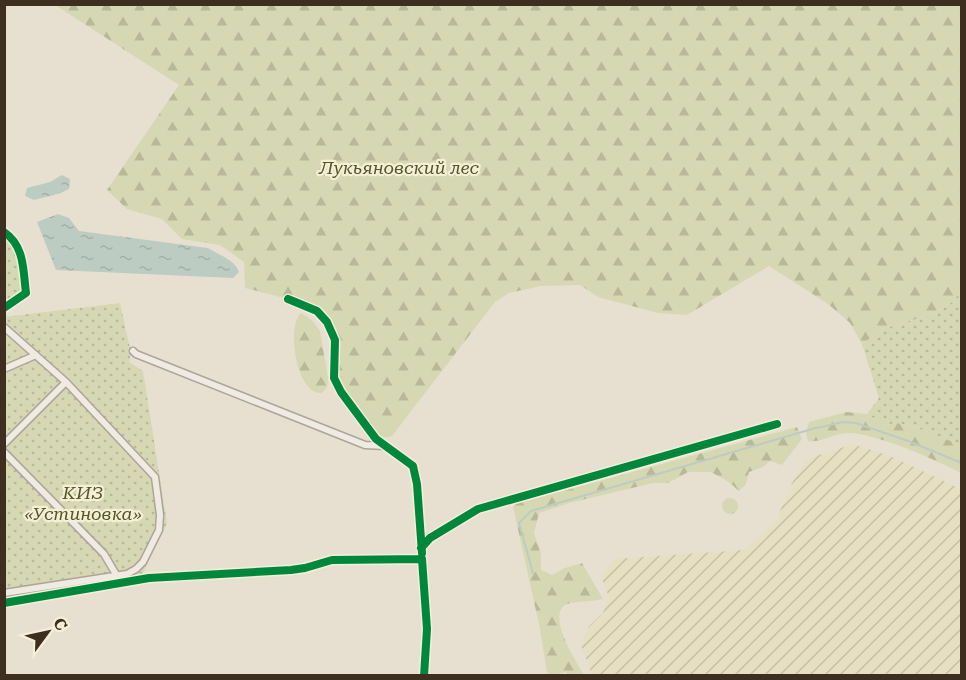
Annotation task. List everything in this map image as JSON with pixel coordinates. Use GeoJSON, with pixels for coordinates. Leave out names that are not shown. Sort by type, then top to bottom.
{"type":"FeatureCollection","features":[{"type":"Feature","properties":{"kind":"street"},"geometry":{"type":"LineString","coordinates":[[4,232],[21,252],[26,293],[4,308]]}},
{"type":"Feature","properties":{"kind":"street"},"geometry":{"type":"LineString","coordinates":[[288,298],[317,311],[327,322],[335,340],[334,378],[341,393],[376,439],[413,466],[417,483],[427,629],[424,675]]}},
{"type":"Feature","properties":{"kind":"street"},"geometry":{"type":"LineString","coordinates":[[4,327],[66,382],[155,477],[160,515],[159,530],[143,562],[127,574],[4,593]]}},
{"type":"Feature","properties":{"kind":"street"},"geometry":{"type":"LineString","coordinates":[[133,351],[365,445],[386,446]]}},
{"type":"Feature","properties":{"kind":"street"},"geometry":{"type":"LineString","coordinates":[[4,369],[36,355]]}},
{"type":"Feature","properties":{"kind":"street"},"geometry":{"type":"LineString","coordinates":[[4,444],[66,382]]}},
{"type":"Feature","properties":{"kind":"street"},"geometry":{"type":"LineString","coordinates":[[421,548],[429,538],[478,509],[777,424]]}},
{"type":"Feature","properties":{"kind":"street"},"geometry":{"type":"LineString","coordinates":[[4,452],[104,554],[117,576]]}},
{"type":"Feature","properties":{"kind":"street"},"geometry":{"type":"LineString","coordinates":[[4,603],[149,578],[291,570],[332,560],[422,559]]}},
{"type":"Feature","properties":{"kind":"shaded area"},"geometry":{"type":"Polygon","coordinates":[[[853,444],[890,456],[961,489],[961,675],[592,675],[581,645],[589,626],[603,613],[609,597],[601,576],[614,559],[743,550],[775,523],[792,483],[807,459],[853,444]]]}},
{"type":"Feature","properties":{"kind":"green space","name":"Лукьяновский лес"},"geometry":{"type":"Polygon","coordinates":[[[55,5],[961,5],[961,289],[954,301],[930,315],[882,329],[862,344],[850,323],[828,304],[769,266],[687,315],[658,313],[598,297],[580,285],[541,286],[509,293],[495,302],[392,436],[376,439],[334,378],[335,340],[317,311],[288,299],[245,288],[244,262],[220,245],[182,239],[162,219],[127,209],[107,190],[179,85],[55,5]]]}},
{"type":"Feature","properties":{"kind":"green space"},"geometry":{"type":"Polygon","coordinates":[[[5,232],[21,252],[26,293],[5,308],[5,232]]]}},
{"type":"Feature","properties":{"kind":"green space"},"geometry":{"type":"Polygon","coordinates":[[[961,289],[961,445],[912,426],[897,423],[885,425],[867,414],[879,398],[862,344],[882,329],[930,315],[954,301],[961,289]]]}},
{"type":"Feature","properties":{"kind":"green space","name":"КИЗ «Устиновка»"},"geometry":{"type":"Polygon","coordinates":[[[120,303],[131,353],[129,362],[143,371],[167,523],[142,575],[5,598],[4,317],[120,303]]]}},
{"type":"Feature","properties":{"kind":"green space"},"geometry":{"type":"Polygon","coordinates":[[[301,313],[312,320],[320,331],[328,378],[327,387],[322,393],[313,391],[306,383],[296,359],[294,331],[301,313]]]}},
{"type":"Feature","properties":{"kind":"green space"},"geometry":{"type":"Polygon","coordinates":[[[846,412],[867,414],[885,425],[897,423],[912,426],[961,445],[961,473],[906,448],[860,434],[843,433],[818,441],[808,441],[806,433],[809,422],[846,412]]]}},
{"type":"Feature","properties":{"kind":"green space"},"geometry":{"type":"Polygon","coordinates":[[[797,427],[802,439],[782,465],[770,461],[763,467],[749,472],[746,484],[739,491],[729,482],[711,472],[688,472],[668,483],[653,483],[569,503],[539,513],[534,533],[541,554],[541,570],[552,575],[582,563],[603,599],[568,604],[560,611],[559,619],[565,640],[584,675],[567,675],[566,672],[554,675],[547,673],[540,629],[513,507],[516,504],[797,427]]]}},
{"type":"Feature","properties":{"kind":"green space"},"geometry":{"type":"Polygon","coordinates":[[[730,498],[736,500],[738,506],[736,512],[730,514],[724,512],[722,506],[724,500],[730,498]]]}},
{"type":"Feature","properties":{"kind":"water"},"geometry":{"type":"Polygon","coordinates":[[[62,175],[70,179],[69,189],[34,200],[25,196],[27,188],[50,182],[62,175]]]}},
{"type":"Feature","properties":{"kind":"water"},"geometry":{"type":"Polygon","coordinates":[[[58,214],[69,218],[79,231],[208,248],[230,261],[239,272],[233,278],[56,270],[37,222],[58,214]]]}},
{"type":"Feature","properties":{"kind":"waterway"},"geometry":{"type":"LineString","coordinates":[[533,573],[519,523],[531,511],[812,429],[843,422],[856,423],[962,463]]}},
{"type":"Feature","properties":{"kind":"cycle path"},"geometry":{"type":"LineString","coordinates":[[4,232],[16,244],[22,259],[26,293],[4,308]]}},
{"type":"Feature","properties":{"kind":"cycle path"},"geometry":{"type":"LineString","coordinates":[[288,299],[317,311],[327,322],[335,340],[334,378],[341,392],[376,439],[413,466],[417,484],[422,553]]}},
{"type":"Feature","properties":{"kind":"cycle path"},"geometry":{"type":"LineString","coordinates":[[421,548],[430,538],[478,509],[777,424]]}},
{"type":"Feature","properties":{"kind":"cycle path"},"geometry":{"type":"LineString","coordinates":[[4,603],[149,578],[291,570],[332,560],[422,559],[427,629],[424,676]]}}]}
